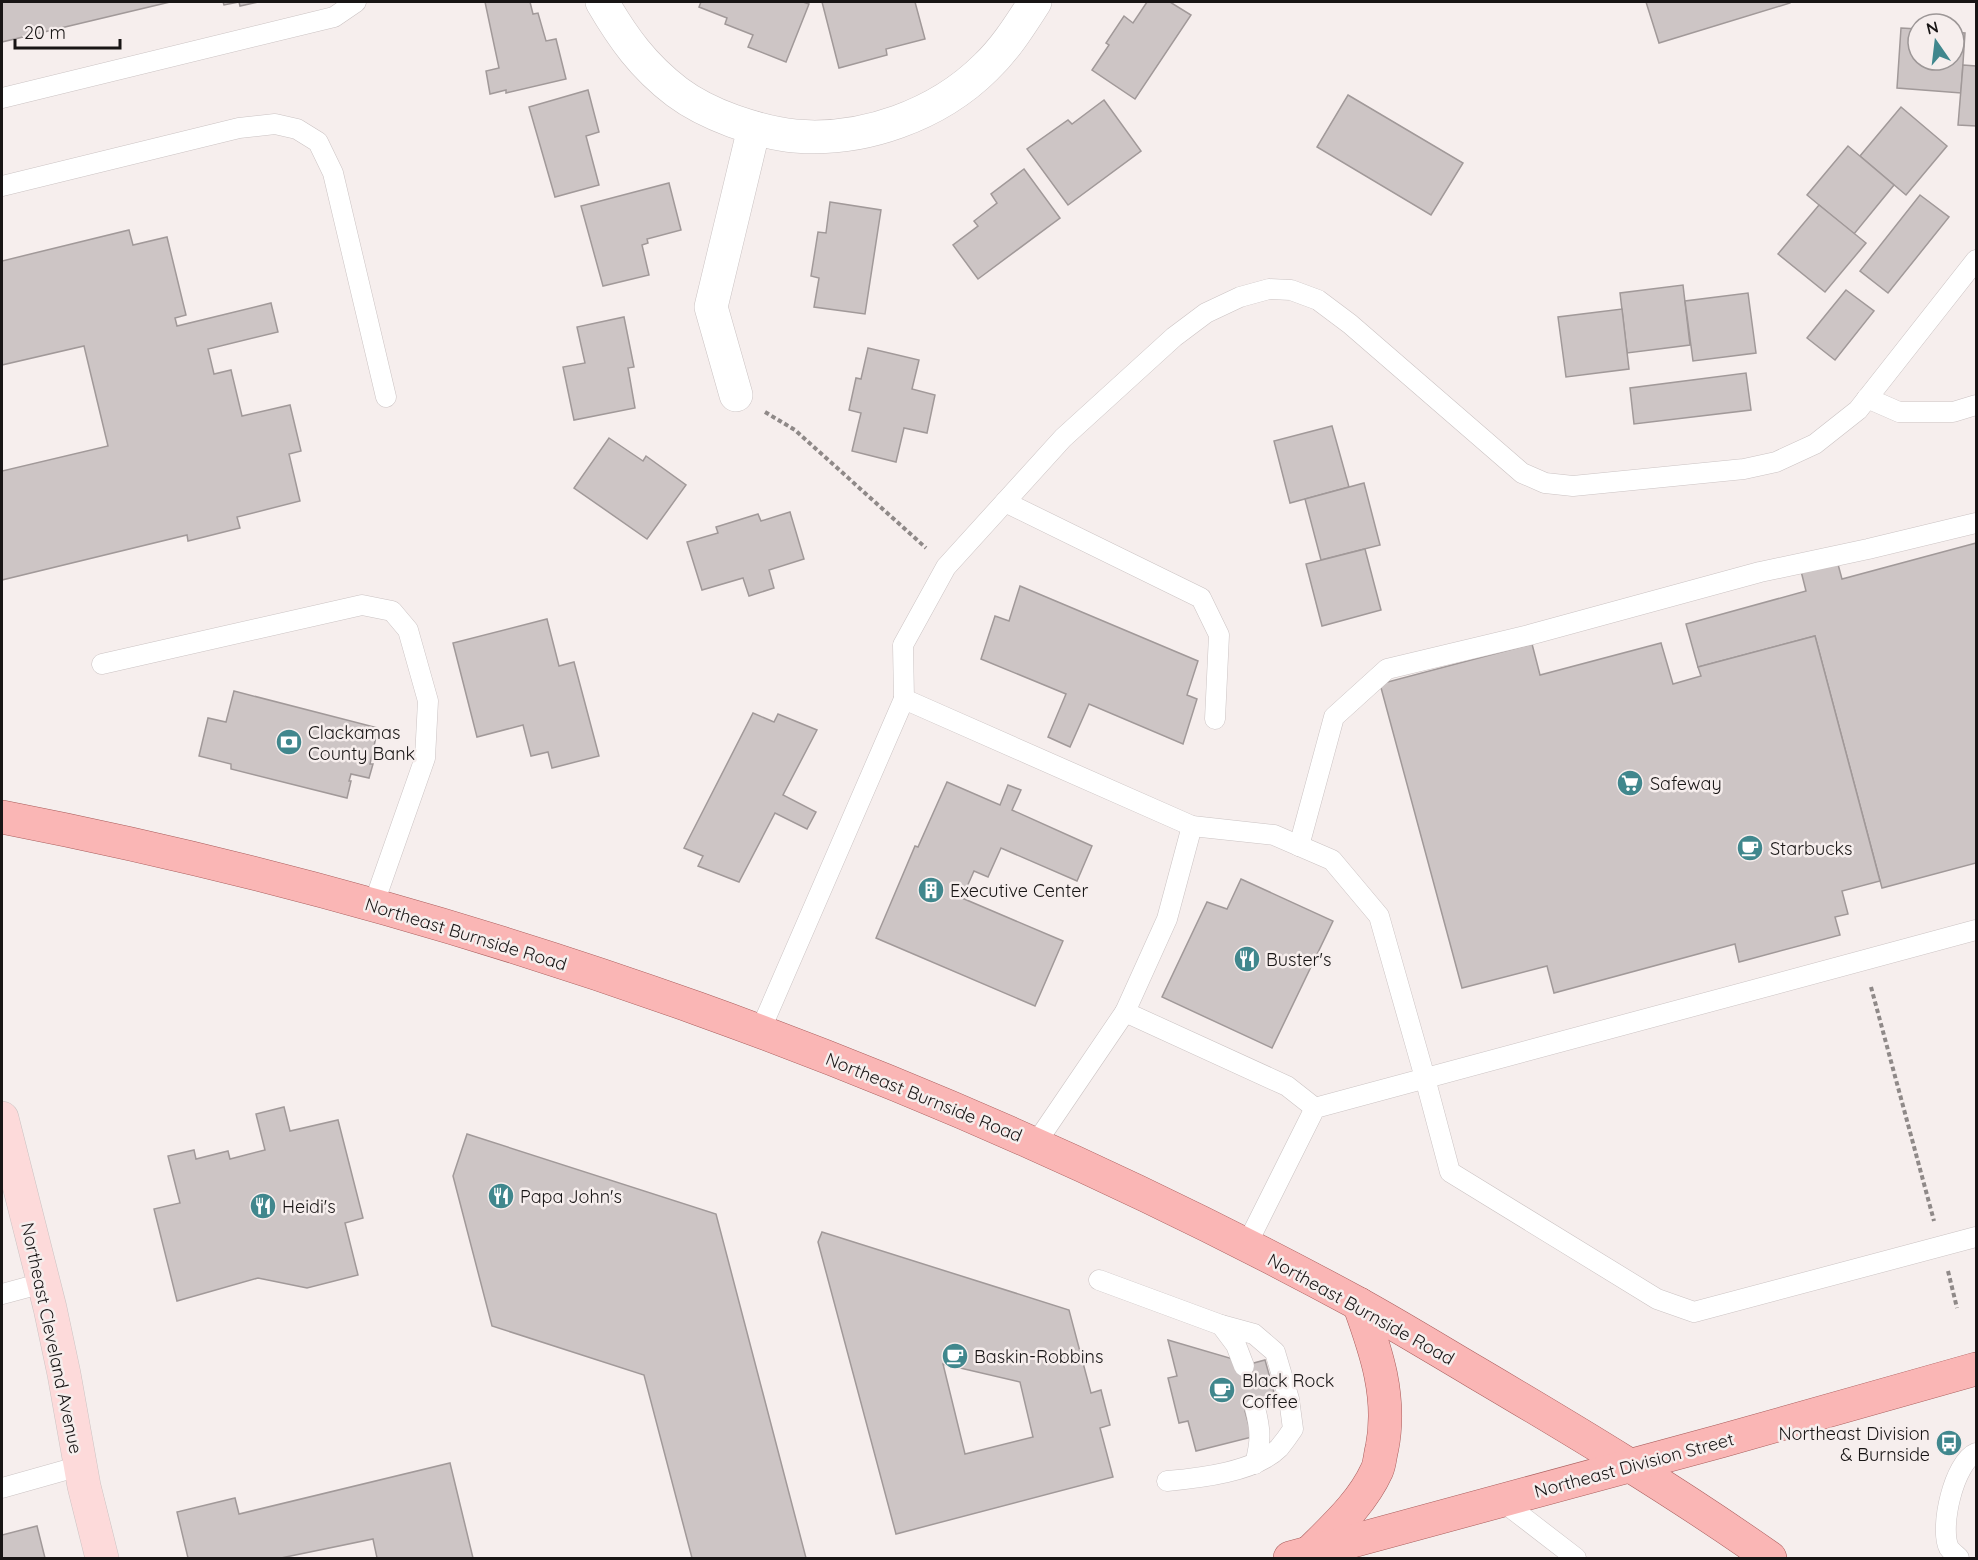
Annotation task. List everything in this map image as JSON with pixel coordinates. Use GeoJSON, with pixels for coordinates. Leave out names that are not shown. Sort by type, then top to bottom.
{"type":"FeatureCollection","features":[{"type":"Feature","properties":{"kind":"main road","name":"Northeast Burnside Road"},"geometry":{"type":"LineString","coordinates":[[2,817],[116,839],[246,871],[373,906],[628,984],[871,1074],[1035,1143],[1359,1304],[1551,1417],[1716,1520],[1770,1558]]}},
{"type":"Feature","properties":{"kind":"main road","name":"Northeast Cleveland Avenue"},"geometry":{"type":"LineString","coordinates":[[2,1118],[64,1374],[80,1466],[102,1558]]}},
{"type":"Feature","properties":{"kind":"main road"},"geometry":{"type":"LineString","coordinates":[[1299,1556],[1347,1515],[1377,1469],[1386,1421],[1383,1382],[1379,1361],[1359,1304]]}},
{"type":"Feature","properties":{"kind":"main road","name":"Northeast Division Street"},"geometry":{"type":"LineString","coordinates":[[1299,1556],[1977,1369]]}},
{"type":"Feature","properties":{"kind":"street"},"geometry":{"type":"LineString","coordinates":[[602,2],[620,34],[640,58],[679,93],[715,114],[754,128],[795,136],[837,136],[878,129],[918,115],[954,94],[986,68],[1013,36],[1035,2]]}},
{"type":"Feature","properties":{"kind":"street"},"geometry":{"type":"LineString","coordinates":[[736,394],[711,307],[754,128]]}},
{"type":"Feature","properties":{"kind":"lane"},"geometry":{"type":"LineString","coordinates":[[2,98],[334,17],[356,2]]}},
{"type":"Feature","properties":{"kind":"lane"},"geometry":{"type":"LineString","coordinates":[[2,186],[239,128],[275,124],[297,129],[318,142],[333,173],[386,398]]}},
{"type":"Feature","properties":{"kind":"lane"},"geometry":{"type":"LineString","coordinates":[[760,1031],[904,699],[903,645],[946,567],[1063,438],[1174,337],[1206,313],[1240,297],[1269,289],[1291,290],[1318,300],[1350,324],[1522,473],[1545,483],[1573,486],[1744,469],[1776,462],[1815,444],[1850,416],[1867,398],[1977,260]]}},
{"type":"Feature","properties":{"kind":"lane"},"geometry":{"type":"LineString","coordinates":[[1867,398],[1899,412],[1953,412],[1977,405]]}},
{"type":"Feature","properties":{"kind":"lane"},"geometry":{"type":"LineString","coordinates":[[1005,502],[1201,598],[1219,635],[1215,719]]}},
{"type":"Feature","properties":{"kind":"lane"},"geometry":{"type":"LineString","coordinates":[[1299,846],[1334,717],[1387,669],[1528,635],[1760,572],[1977,523]]}},
{"type":"Feature","properties":{"kind":"lane"},"geometry":{"type":"LineString","coordinates":[[102,664],[362,604],[392,611],[408,630],[428,701],[425,758],[373,906]]}},
{"type":"Feature","properties":{"kind":"lane"},"geometry":{"type":"LineString","coordinates":[[904,699],[1192,826],[1275,835],[1332,860],[1379,916],[1449,1172],[1657,1299],[1694,1312],[1977,1237]]}},
{"type":"Feature","properties":{"kind":"lane"},"geometry":{"type":"LineString","coordinates":[[1035,1143],[1125,1012],[1167,920],[1192,826]]}},
{"type":"Feature","properties":{"kind":"lane"},"geometry":{"type":"LineString","coordinates":[[1246,1246],[1315,1108],[1977,930]]}},
{"type":"Feature","properties":{"kind":"lane"},"geometry":{"type":"LineString","coordinates":[[1125,1012],[1287,1086],[1315,1108]]}},
{"type":"Feature","properties":{"kind":"lane"},"geometry":{"type":"LineString","coordinates":[[1099,1280],[1254,1334],[1275,1352],[1289,1399],[1293,1429],[1278,1449],[1255,1464],[1198,1478],[1167,1481]]}},
{"type":"Feature","properties":{"kind":"lane"},"geometry":{"type":"LineString","coordinates":[[2,1294],[43,1283]]}},
{"type":"Feature","properties":{"kind":"lane"},"geometry":{"type":"LineString","coordinates":[[1221,1324],[1236,1345],[1244,1366]]}},
{"type":"Feature","properties":{"kind":"lane"},"geometry":{"type":"LineString","coordinates":[[1255,1408],[1261,1432],[1255,1464]]}},
{"type":"Feature","properties":{"kind":"lane"},"geometry":{"type":"LineString","coordinates":[[1959,1558],[1949,1548],[1946,1532],[1953,1485],[1961,1466],[1971,1455],[1977,1453]]}},
{"type":"Feature","properties":{"kind":"lane"},"geometry":{"type":"LineString","coordinates":[[2,1488],[80,1466]]}},
{"type":"Feature","properties":{"kind":"lane"},"geometry":{"type":"LineString","coordinates":[[1502,1501],[1576,1558]]}},
{"type":"Feature","properties":{"kind":"path"},"geometry":{"type":"LineString","coordinates":[[736,394],[795,430],[946,567]]}},
{"type":"Feature","properties":{"kind":"path"},"geometry":{"type":"LineString","coordinates":[[1864,961],[1958,1308]]}},
{"type":"Feature","properties":{"kind":"building"},"geometry":{"type":"Polygon","coordinates":[[[2,2],[170,2],[2,42],[2,2]]]}},
{"type":"Feature","properties":{"kind":"building"},"geometry":{"type":"Polygon","coordinates":[[[223,2],[239,2],[224,5],[223,2]]]}},
{"type":"Feature","properties":{"kind":"building"},"geometry":{"type":"Polygon","coordinates":[[[239,2],[258,2],[240,6],[239,2]]]}},
{"type":"Feature","properties":{"kind":"building"},"geometry":{"type":"Polygon","coordinates":[[[485,2],[530,2],[533,14],[538,13],[546,41],[556,39],[566,79],[506,93],[506,90],[490,94],[486,71],[499,68],[485,2]]]}},
{"type":"Feature","properties":{"kind":"building"},"geometry":{"type":"Polygon","coordinates":[[[701,2],[803,2],[809,4],[786,62],[748,47],[753,35],[725,24],[727,18],[699,7],[701,2]]]}},
{"type":"Feature","properties":{"kind":"building"},"geometry":{"type":"Polygon","coordinates":[[[822,2],[915,2],[925,39],[886,49],[887,55],[839,68],[822,2]]]}},
{"type":"Feature","properties":{"kind":"building"},"geometry":{"type":"Polygon","coordinates":[[[1147,2],[1170,2],[1191,15],[1135,99],[1092,70],[1109,45],[1106,43],[1124,16],[1133,23],[1147,2]]]}},
{"type":"Feature","properties":{"kind":"building"},"geometry":{"type":"Polygon","coordinates":[[[1646,2],[1790,2],[1790,3],[1659,43],[1646,2]]]}},
{"type":"Feature","properties":{"kind":"building"},"geometry":{"type":"Polygon","coordinates":[[[1901,28],[1906,28],[1906,72],[1962,72],[1961,93],[1897,88],[1901,28]]]}},
{"type":"Feature","properties":{"kind":"building"},"geometry":{"type":"Polygon","coordinates":[[[1966,65],[1976,66],[1976,126],[1958,125],[1962,72],[1966,72],[1966,65]]]}},
{"type":"Feature","properties":{"kind":"building"},"geometry":{"type":"Polygon","coordinates":[[[588,90],[599,132],[586,136],[599,185],[555,197],[529,107],[588,90]]]}},
{"type":"Feature","properties":{"kind":"building"},"geometry":{"type":"Polygon","coordinates":[[[1348,95],[1463,163],[1431,215],[1317,147],[1348,95]]]}},
{"type":"Feature","properties":{"kind":"building"},"geometry":{"type":"Polygon","coordinates":[[[1104,100],[1141,151],[1068,205],[1027,149],[1068,120],[1072,124],[1104,100]]]}},
{"type":"Feature","properties":{"kind":"building"},"geometry":{"type":"Polygon","coordinates":[[[1901,107],[1947,146],[1906,195],[1860,156],[1901,107]]]}},
{"type":"Feature","properties":{"kind":"building"},"geometry":{"type":"Polygon","coordinates":[[[1848,146],[1894,185],[1854,234],[1807,195],[1848,146]]]}},
{"type":"Feature","properties":{"kind":"building"},"geometry":{"type":"Polygon","coordinates":[[[1024,169],[1060,218],[978,279],[953,245],[978,226],[974,221],[997,203],[991,194],[1024,169]]]}},
{"type":"Feature","properties":{"kind":"building"},"geometry":{"type":"Polygon","coordinates":[[[669,183],[681,230],[647,239],[648,243],[642,245],[649,275],[603,286],[581,206],[669,183]]]}},
{"type":"Feature","properties":{"kind":"building"},"geometry":{"type":"Polygon","coordinates":[[[1920,195],[1949,217],[1888,293],[1860,271],[1920,195]]]}},
{"type":"Feature","properties":{"kind":"building"},"geometry":{"type":"Polygon","coordinates":[[[830,202],[881,210],[865,314],[814,307],[819,278],[811,276],[818,232],[826,233],[830,202]]]}},
{"type":"Feature","properties":{"kind":"building"},"geometry":{"type":"Polygon","coordinates":[[[1819,205],[1866,243],[1825,292],[1778,254],[1819,205]]]}},
{"type":"Feature","properties":{"kind":"building"},"geometry":{"type":"Polygon","coordinates":[[[129,230],[133,245],[167,237],[186,315],[175,318],[177,326],[271,303],[278,332],[208,349],[214,374],[231,370],[242,416],[290,405],[301,451],[289,454],[300,501],[237,517],[240,528],[188,541],[187,535],[2,580],[2,471],[108,446],[84,346],[2,365],[2,261],[129,230]]]}},
{"type":"Feature","properties":{"kind":"building"},"geometry":{"type":"Polygon","coordinates":[[[1683,285],[1690,345],[1627,353],[1620,293],[1683,285]]]}},
{"type":"Feature","properties":{"kind":"building"},"geometry":{"type":"Polygon","coordinates":[[[1846,290],[1874,311],[1835,360],[1807,338],[1846,290]]]}},
{"type":"Feature","properties":{"kind":"building"},"geometry":{"type":"Polygon","coordinates":[[[1748,293],[1756,353],[1693,361],[1685,301],[1748,293]]]}},
{"type":"Feature","properties":{"kind":"building"},"geometry":{"type":"Polygon","coordinates":[[[1622,309],[1629,369],[1566,377],[1558,317],[1622,309]]]}},
{"type":"Feature","properties":{"kind":"building"},"geometry":{"type":"Polygon","coordinates":[[[624,317],[634,367],[628,368],[635,408],[574,420],[563,367],[585,363],[577,327],[624,317]]]}},
{"type":"Feature","properties":{"kind":"building"},"geometry":{"type":"Polygon","coordinates":[[[868,348],[919,360],[912,389],[935,395],[927,433],[904,428],[896,462],[852,451],[861,413],[849,410],[856,378],[861,379],[868,348]]]}},
{"type":"Feature","properties":{"kind":"building"},"geometry":{"type":"Polygon","coordinates":[[[1746,373],[1751,410],[1634,424],[1630,388],[1746,373]]]}},
{"type":"Feature","properties":{"kind":"building"},"geometry":{"type":"Polygon","coordinates":[[[1332,426],[1349,487],[1290,503],[1274,441],[1332,426]]]}},
{"type":"Feature","properties":{"kind":"building"},"geometry":{"type":"Polygon","coordinates":[[[609,438],[643,461],[646,456],[686,485],[647,539],[574,488],[609,438]]]}},
{"type":"Feature","properties":{"kind":"building"},"geometry":{"type":"Polygon","coordinates":[[[1364,483],[1380,545],[1321,560],[1305,499],[1364,483]]]}},
{"type":"Feature","properties":{"kind":"building"},"geometry":{"type":"Polygon","coordinates":[[[790,512],[804,559],[769,570],[774,588],[749,596],[743,578],[702,590],[687,542],[718,533],[716,527],[758,514],[761,521],[790,512]]]}},
{"type":"Feature","properties":{"kind":"building"},"geometry":{"type":"Polygon","coordinates":[[[1976,543],[1976,863],[1882,888],[1815,636],[1698,667],[1686,624],[1806,591],[1800,567],[1836,557],[1842,579],[1976,543]]]}},
{"type":"Feature","properties":{"kind":"building"},"geometry":{"type":"Polygon","coordinates":[[[1365,549],[1381,610],[1322,626],[1306,564],[1365,549]]]}},
{"type":"Feature","properties":{"kind":"building"},"geometry":{"type":"Polygon","coordinates":[[[1020,586],[1198,661],[1187,695],[1197,699],[1183,744],[1089,704],[1070,747],[1048,737],[1066,694],[981,659],[995,616],[1009,621],[1020,586]]]}},
{"type":"Feature","properties":{"kind":"building"},"geometry":{"type":"Polygon","coordinates":[[[547,619],[559,666],[574,662],[599,756],[552,768],[548,752],[531,756],[523,725],[477,737],[453,643],[547,619]]]}},
{"type":"Feature","properties":{"kind":"building","name":"Safeway"},"geometry":{"type":"Polygon","coordinates":[[[1815,636],[1880,881],[1842,891],[1848,914],[1835,917],[1840,935],[1739,962],[1735,944],[1554,993],[1547,966],[1462,988],[1380,684],[1532,644],[1540,675],[1661,643],[1673,684],[1701,676],[1698,667],[1815,636]]]}},
{"type":"Feature","properties":{"kind":"building","name":"Clackamas County Bank"},"geometry":{"type":"Polygon","coordinates":[[[234,691],[378,728],[369,778],[351,774],[347,798],[231,769],[231,764],[199,756],[208,718],[226,722],[234,691]]]}},
{"type":"Feature","properties":{"kind":"building"},"geometry":{"type":"Polygon","coordinates":[[[753,713],[774,722],[778,714],[817,730],[783,795],[816,812],[807,829],[775,813],[739,882],[698,866],[703,856],[684,848],[753,713]]]}},
{"type":"Feature","properties":{"kind":"building","name":"Executive Center"},"geometry":{"type":"Polygon","coordinates":[[[947,782],[1000,805],[1008,785],[1021,790],[1012,810],[1092,846],[1077,881],[1001,848],[988,877],[974,871],[962,898],[1063,941],[1035,1006],[876,938],[915,846],[918,847],[947,782]]]}},
{"type":"Feature","properties":{"kind":"building","name":"Buster's"},"geometry":{"type":"Polygon","coordinates":[[[1241,879],[1333,921],[1272,1048],[1162,997],[1207,902],[1227,909],[1241,879]]]}},
{"type":"Feature","properties":{"kind":"building","name":"Heidi's"},"geometry":{"type":"Polygon","coordinates":[[[284,1107],[290,1131],[338,1120],[363,1218],[345,1223],[358,1275],[307,1288],[258,1278],[177,1301],[154,1209],[180,1203],[168,1156],[194,1150],[196,1159],[228,1151],[230,1159],[265,1150],[256,1114],[284,1107]]]}},
{"type":"Feature","properties":{"kind":"building"},"geometry":{"type":"Polygon","coordinates":[[[467,1134],[716,1214],[806,1558],[692,1558],[644,1375],[492,1326],[453,1176],[467,1134]]]}},
{"type":"Feature","properties":{"kind":"building"},"geometry":{"type":"Polygon","coordinates":[[[822,1232],[1069,1310],[1091,1393],[1101,1390],[1110,1425],[1100,1428],[1113,1477],[896,1534],[818,1242],[822,1232]],[[943,1364],[965,1454],[1033,1437],[1020,1382],[943,1364]]]}},
{"type":"Feature","properties":{"kind":"building","name":"Black Rock Coffee"},"geometry":{"type":"Polygon","coordinates":[[[1168,1340],[1233,1359],[1235,1368],[1265,1360],[1277,1403],[1245,1411],[1252,1437],[1196,1451],[1188,1421],[1179,1423],[1168,1378],[1177,1376],[1168,1340]]]}},
{"type":"Feature","properties":{"kind":"building"},"geometry":{"type":"Polygon","coordinates":[[[450,1463],[473,1558],[377,1558],[373,1539],[281,1558],[188,1558],[177,1512],[235,1498],[239,1514],[450,1463]]]}},
{"type":"Feature","properties":{"kind":"building"},"geometry":{"type":"Polygon","coordinates":[[[37,1526],[45,1558],[2,1558],[2,1535],[37,1526]]]}},
{"type":"Feature","properties":{"kind":"place","name":"Clackamas County Bank"},"geometry":{"type":"Point","coordinates":[289,742]}},
{"type":"Feature","properties":{"kind":"place","name":"Safeway"},"geometry":{"type":"Point","coordinates":[1630,783]}},
{"type":"Feature","properties":{"kind":"place","name":"Starbucks"},"geometry":{"type":"Point","coordinates":[1750,848]}},
{"type":"Feature","properties":{"kind":"place","name":"Executive Center"},"geometry":{"type":"Point","coordinates":[931,890]}},
{"type":"Feature","properties":{"kind":"place","name":"Buster's"},"geometry":{"type":"Point","coordinates":[1247,959]}},
{"type":"Feature","properties":{"kind":"place","name":"Papa John's"},"geometry":{"type":"Point","coordinates":[501,1196]}},
{"type":"Feature","properties":{"kind":"place","name":"Heidi's"},"geometry":{"type":"Point","coordinates":[263,1206]}},
{"type":"Feature","properties":{"kind":"place","name":"Baskin-Robbins"},"geometry":{"type":"Point","coordinates":[955,1356]}},
{"type":"Feature","properties":{"kind":"place","name":"Black Rock Coffee"},"geometry":{"type":"Point","coordinates":[1222,1390]}},
{"type":"Feature","properties":{"kind":"place","name":"Northeast Division & Burnside"},"geometry":{"type":"Point","coordinates":[1949,1443]}}]}
